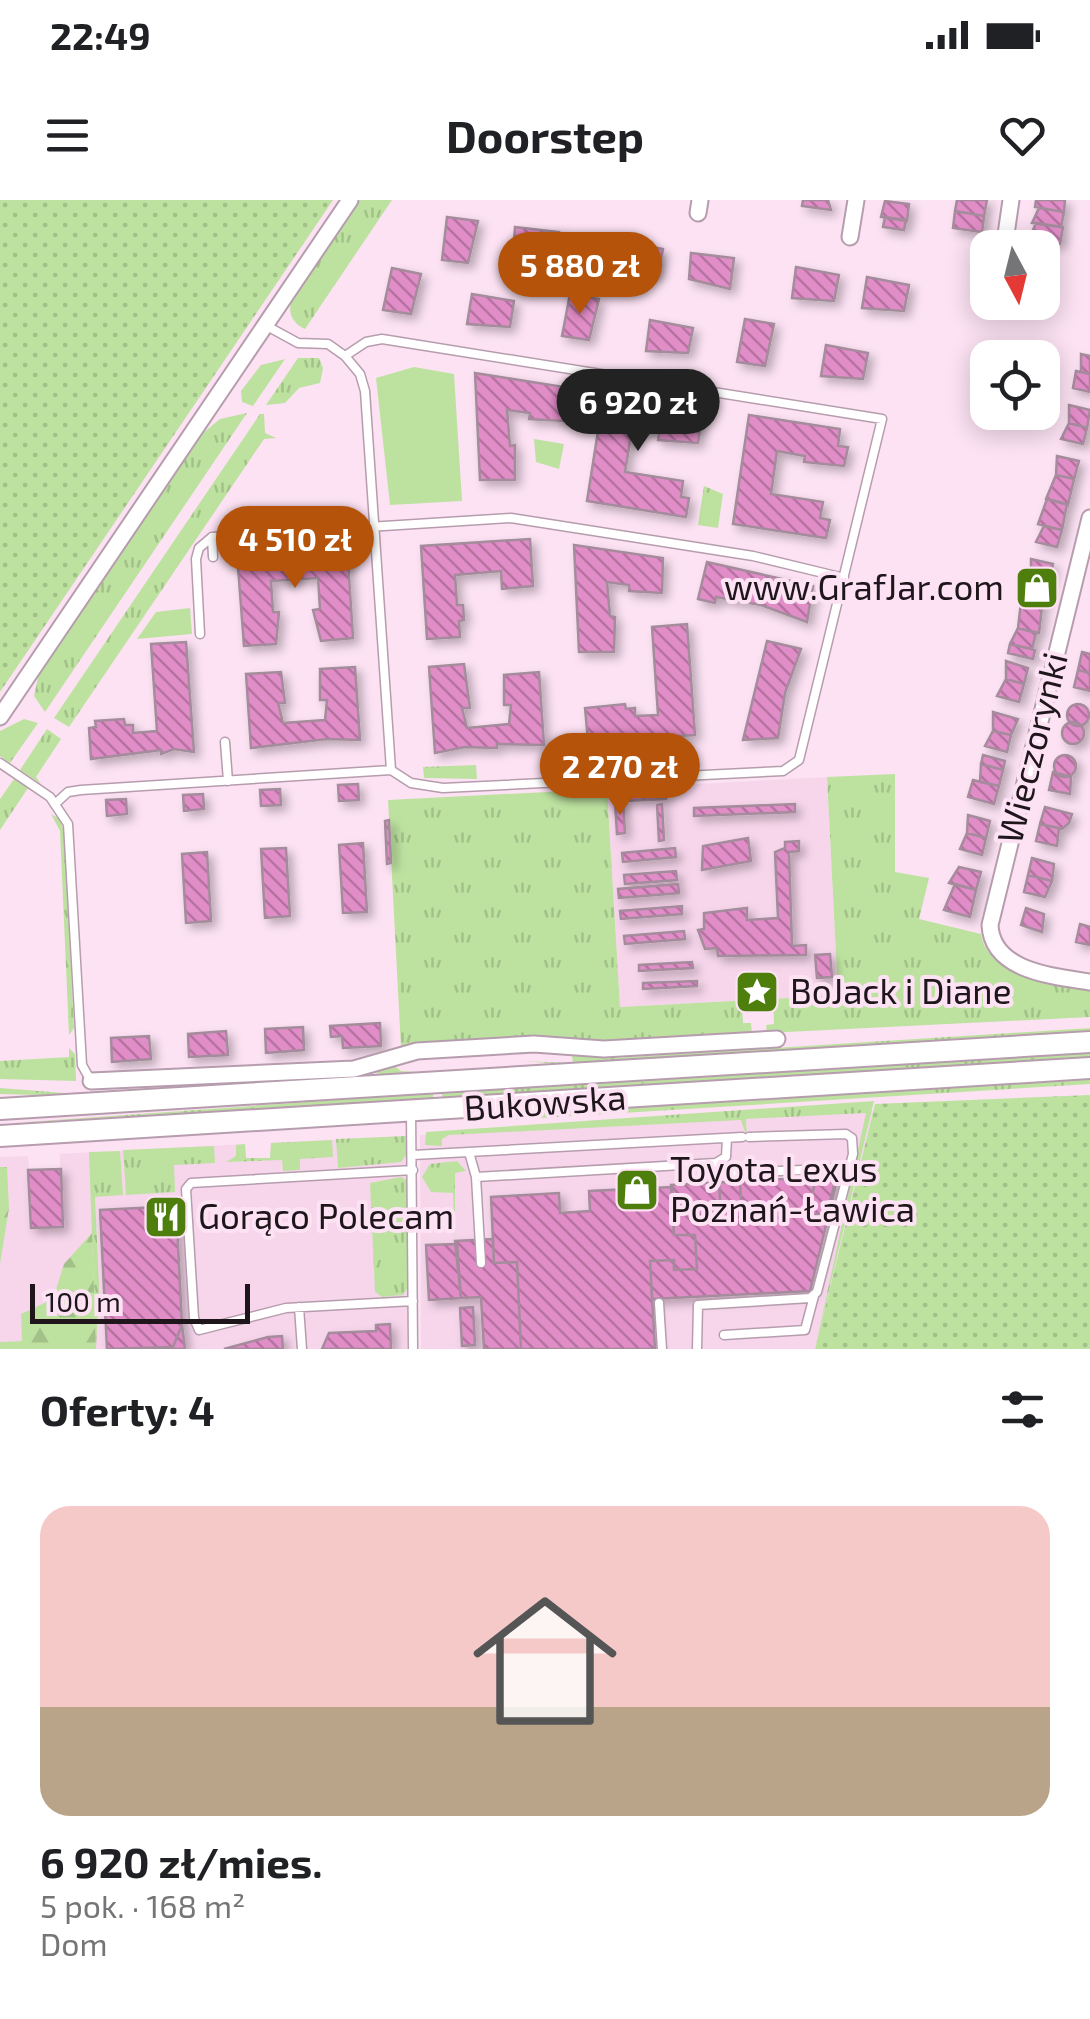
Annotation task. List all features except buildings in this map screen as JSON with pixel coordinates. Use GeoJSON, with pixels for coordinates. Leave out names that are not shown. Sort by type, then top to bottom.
{"type":"FeatureCollection","features":[{"type":"Feature","properties":{"kind":"main road","name":"Bukowska"},"geometry":{"type":"LineString","coordinates":[[0,1109],[1090,1042]]}},
{"type":"Feature","properties":{"kind":"main road","name":"Bukowska"},"geometry":{"type":"LineString","coordinates":[[0,1136],[1090,1068]]}},
{"type":"Feature","properties":{"kind":"street"},"geometry":{"type":"LineString","coordinates":[[0,717],[350,200]]}},
{"type":"Feature","properties":{"kind":"street"},"geometry":{"type":"LineString","coordinates":[[850,237],[856,200]]}},
{"type":"Feature","properties":{"kind":"street"},"geometry":{"type":"LineString","coordinates":[[1007,230],[1011,200]]}},
{"type":"Feature","properties":{"kind":"street","name":"Wieczorynki"},"geometry":{"type":"LineString","coordinates":[[1090,518],[1083,576],[990,919],[993,945],[1006,961],[1090,982]]}},
{"type":"Feature","properties":{"kind":"street"},"geometry":{"type":"LineString","coordinates":[[91,1082],[354,1070],[417,1051],[534,1044],[604,1049],[776,1039]]}},
{"type":"Feature","properties":{"kind":"lane"},"geometry":{"type":"LineString","coordinates":[[265,325],[298,343],[328,344],[360,374],[365,391],[391,770]]}},
{"type":"Feature","properties":{"kind":"lane"},"geometry":{"type":"LineString","coordinates":[[56,803],[68,792],[81,790],[391,770],[411,782],[443,788],[792,768],[799,760],[882,420],[382,340],[366,342],[345,356]]}},
{"type":"Feature","properties":{"kind":"lane"},"geometry":{"type":"LineString","coordinates":[[200,634],[196,558],[199,548],[212,538],[510,518],[753,556],[844,578]]}},
{"type":"Feature","properties":{"kind":"lane"},"geometry":{"type":"LineString","coordinates":[[212,538],[213,557]]}},
{"type":"Feature","properties":{"kind":"lane"},"geometry":{"type":"LineString","coordinates":[[225,742],[228,781]]}},
{"type":"Feature","properties":{"kind":"lane"},"geometry":{"type":"LineString","coordinates":[[0,764],[56,803],[71,836],[80,1052],[91,1082]]}},
{"type":"Feature","properties":{"kind":"lane"},"geometry":{"type":"LineString","coordinates":[[411,1111],[414,1349]]}},
{"type":"Feature","properties":{"kind":"lane"},"geometry":{"type":"LineString","coordinates":[[413,1155],[846,1134],[854,1146],[850,1168],[805,1330],[724,1335]]}},
{"type":"Feature","properties":{"kind":"lane"},"geometry":{"type":"LineString","coordinates":[[716,1164],[726,1157],[726,1138]]}},
{"type":"Feature","properties":{"kind":"lane"},"geometry":{"type":"LineString","coordinates":[[470,1152],[476,1176],[480,1263]]}},
{"type":"Feature","properties":{"kind":"lane"},"geometry":{"type":"LineString","coordinates":[[476,1176],[716,1164],[735,1173],[850,1168]]}},
{"type":"Feature","properties":{"kind":"lane"},"geometry":{"type":"LineString","coordinates":[[413,1170],[187,1185],[196,1328],[204,1330],[299,1307],[413,1301]]}},
{"type":"Feature","properties":{"kind":"lane"},"geometry":{"type":"LineString","coordinates":[[697,1349],[698,1305],[814,1296]]}},
{"type":"Feature","properties":{"kind":"lane"},"geometry":{"type":"LineString","coordinates":[[659,1303],[662,1349]]}},
{"type":"Feature","properties":{"kind":"lane"},"geometry":{"type":"LineString","coordinates":[[299,1307],[302,1349]]}},
{"type":"Feature","properties":{"kind":"shaded area"},"geometry":{"type":"Polygon","coordinates":[[[827,777],[838,995],[764,1000],[763,992],[752,992],[751,1000],[620,1007],[607,789],[827,777]]]}},
{"type":"Feature","properties":{"kind":"shaded area","name":"Toyota Lexus Poznań-Ławica"},"geometry":{"type":"Polygon","coordinates":[[[873,1111],[815,1349],[421,1349],[420,1135],[873,1111]]]}},
{"type":"Feature","properties":{"kind":"shaded area"},"geometry":{"type":"Polygon","coordinates":[[[407,1136],[407,1349],[0,1349],[0,1157],[28,1156],[29,1170],[60,1169],[60,1154],[245,1144],[246,1158],[270,1158],[271,1143],[407,1136]]]}},
{"type":"Feature","properties":{"kind":"green space"},"geometry":{"type":"Polygon","coordinates":[[[0,200],[333,200],[0,692],[0,200]]]}},
{"type":"Feature","properties":{"kind":"green space"},"geometry":{"type":"Polygon","coordinates":[[[360,200],[392,200],[305,329],[292,318],[291,302],[360,200]]]}},
{"type":"Feature","properties":{"kind":"green space"},"geometry":{"type":"Polygon","coordinates":[[[298,358],[319,358],[323,368],[320,383],[299,388],[285,403],[266,405],[298,358]]]}},
{"type":"Feature","properties":{"kind":"green space"},"geometry":{"type":"Polygon","coordinates":[[[285,359],[253,406],[242,402],[241,391],[261,365],[285,359]]]}},
{"type":"Feature","properties":{"kind":"green space"},"geometry":{"type":"Polygon","coordinates":[[[414,367],[454,374],[462,501],[390,505],[376,378],[414,367]]]}},
{"type":"Feature","properties":{"kind":"green space"},"geometry":{"type":"Polygon","coordinates":[[[247,413],[45,712],[34,696],[39,673],[197,438],[220,419],[247,413]]]}},
{"type":"Feature","properties":{"kind":"green space"},"geometry":{"type":"Polygon","coordinates":[[[260,414],[264,414],[265,433],[276,438],[264,439],[69,727],[54,718],[260,414]]]}},
{"type":"Feature","properties":{"kind":"green space"},"geometry":{"type":"Polygon","coordinates":[[[534,439],[564,444],[559,469],[536,462],[534,439]]]}},
{"type":"Feature","properties":{"kind":"green space"},"geometry":{"type":"Polygon","coordinates":[[[704,486],[723,494],[718,528],[698,525],[704,486]]]}},
{"type":"Feature","properties":{"kind":"green space"},"geometry":{"type":"Polygon","coordinates":[[[190,608],[192,634],[137,639],[156,612],[190,608]]]}},
{"type":"Feature","properties":{"kind":"green space"},"geometry":{"type":"Polygon","coordinates":[[[24,719],[38,723],[10,763],[0,756],[0,731],[24,719]]]}},
{"type":"Feature","properties":{"kind":"green space"},"geometry":{"type":"Polygon","coordinates":[[[47,729],[61,739],[36,777],[41,784],[20,770],[47,729]]]}},
{"type":"Feature","properties":{"kind":"green space"},"geometry":{"type":"Polygon","coordinates":[[[476,765],[477,779],[424,778],[423,767],[476,765]]]}},
{"type":"Feature","properties":{"kind":"green space"},"geometry":{"type":"Polygon","coordinates":[[[895,774],[895,872],[929,878],[919,919],[981,934],[986,948],[1009,969],[1090,989],[1090,1017],[767,1033],[766,1025],[774,1024],[773,999],[838,995],[827,777],[895,774]]]}},
{"type":"Feature","properties":{"kind":"green space"},"geometry":{"type":"Polygon","coordinates":[[[14,779],[28,788],[0,830],[0,799],[14,779]]]}},
{"type":"Feature","properties":{"kind":"green space"},"geometry":{"type":"Polygon","coordinates":[[[607,789],[620,1007],[751,1000],[742,1005],[743,1023],[751,1023],[752,1034],[401,1048],[388,800],[607,789]]]}},
{"type":"Feature","properties":{"kind":"green space"},"geometry":{"type":"Polygon","coordinates":[[[51,814],[60,819],[64,832],[74,1028],[69,1035],[60,831],[51,814]]]}},
{"type":"Feature","properties":{"kind":"green space"},"geometry":{"type":"Polygon","coordinates":[[[1090,1028],[1090,1033],[577,1065],[521,1061],[573,1063],[572,1056],[615,1058],[1090,1028]]]}},
{"type":"Feature","properties":{"kind":"green space"},"geometry":{"type":"Polygon","coordinates":[[[69,1048],[75,1054],[76,1081],[0,1079],[0,1061],[69,1057],[69,1048]]]}},
{"type":"Feature","properties":{"kind":"green space"},"geometry":{"type":"Polygon","coordinates":[[[1090,1052],[1090,1059],[442,1099],[442,1092],[1090,1052]]]}},
{"type":"Feature","properties":{"kind":"green space"},"geometry":{"type":"Polygon","coordinates":[[[393,1065],[401,1071],[432,1073],[73,1096],[0,1094],[0,1088],[77,1094],[377,1076],[377,1071],[393,1065]]]}},
{"type":"Feature","properties":{"kind":"green space"},"geometry":{"type":"Polygon","coordinates":[[[1090,1078],[1090,1084],[509,1120],[537,1113],[1090,1078]]]}},
{"type":"Feature","properties":{"kind":"green space"},"geometry":{"type":"Polygon","coordinates":[[[433,1093],[433,1100],[13,1123],[433,1093]]]}},
{"type":"Feature","properties":{"kind":"green space"},"geometry":{"type":"Polygon","coordinates":[[[1090,1095],[1090,1349],[815,1349],[875,1104],[1090,1095]]]}},
{"type":"Feature","properties":{"kind":"green space"},"geometry":{"type":"Polygon","coordinates":[[[874,1101],[815,1349],[866,1113],[746,1119],[747,1138],[741,1120],[449,1135],[442,1139],[442,1146],[425,1145],[426,1132],[874,1101]]]}},
{"type":"Feature","properties":{"kind":"green space"},"geometry":{"type":"Polygon","coordinates":[[[407,1136],[407,1154],[401,1162],[338,1168],[336,1139],[407,1136]]]}},
{"type":"Feature","properties":{"kind":"green space"},"geometry":{"type":"Polygon","coordinates":[[[332,1140],[333,1157],[300,1159],[300,1170],[283,1171],[282,1160],[226,1162],[236,1156],[236,1145],[245,1144],[246,1158],[270,1158],[271,1143],[332,1140]]]}},
{"type":"Feature","properties":{"kind":"green space"},"geometry":{"type":"Polygon","coordinates":[[[214,1146],[215,1163],[174,1165],[175,1192],[126,1195],[123,1150],[214,1146]]]}},
{"type":"Feature","properties":{"kind":"green space"},"geometry":{"type":"Polygon","coordinates":[[[120,1151],[123,1195],[95,1197],[99,1286],[96,1349],[89,1152],[120,1151]]]}},
{"type":"Feature","properties":{"kind":"green space"},"geometry":{"type":"Polygon","coordinates":[[[457,1161],[466,1171],[455,1173],[455,1240],[453,1193],[431,1192],[422,1177],[430,1164],[457,1161]]]}},
{"type":"Feature","properties":{"kind":"green space"},"geometry":{"type":"Polygon","coordinates":[[[0,1167],[7,1167],[9,1208],[0,1264],[0,1167]]]}},
{"type":"Feature","properties":{"kind":"green space"},"geometry":{"type":"Polygon","coordinates":[[[401,1177],[407,1180],[407,1289],[403,1295],[382,1297],[375,1292],[370,1183],[401,1177]]]}},
{"type":"Feature","properties":{"kind":"green space"},"geometry":{"type":"Polygon","coordinates":[[[92,1233],[96,1349],[0,1349],[0,1342],[22,1341],[21,1314],[53,1299],[64,1264],[92,1233]]]}},
{"type":"Feature","properties":{"kind":"place","name":"www.GrafJar.com"},"geometry":{"type":"Point","coordinates":[1037,588]}},
{"type":"Feature","properties":{"kind":"place","name":"BoJack i Diane"},"geometry":{"type":"Point","coordinates":[757,992]}},
{"type":"Feature","properties":{"kind":"place","name":"Toyota Lexus Poznań-Ławica"},"geometry":{"type":"Point","coordinates":[637,1190]}},
{"type":"Feature","properties":{"kind":"place","name":"Gorąco Polecam"},"geometry":{"type":"Point","coordinates":[166,1217]}}]}
